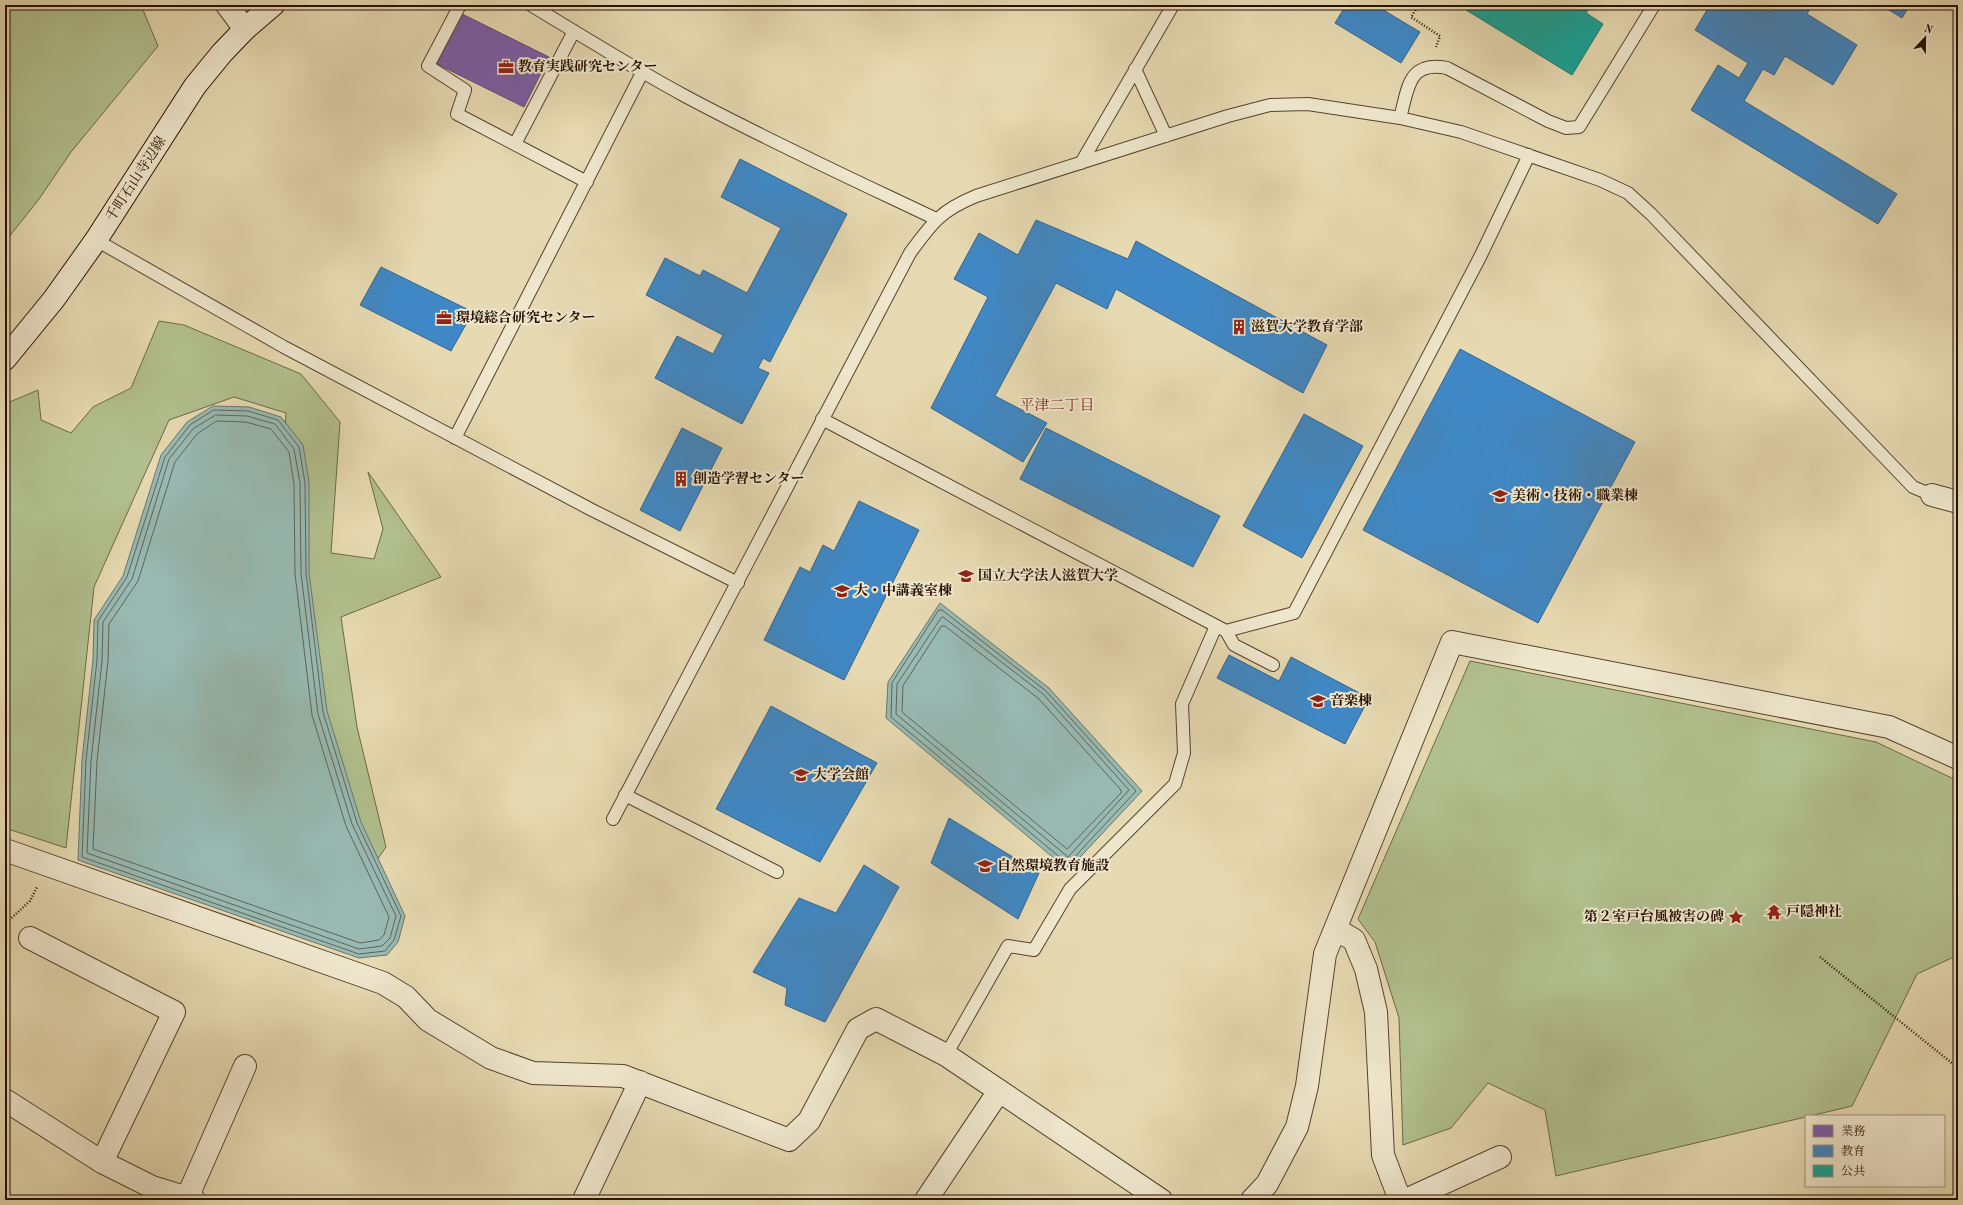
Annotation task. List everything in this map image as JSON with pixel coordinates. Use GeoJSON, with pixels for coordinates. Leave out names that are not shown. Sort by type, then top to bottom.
{"type":"FeatureCollection","features":[{"type":"Feature","properties":{"kind":"street"},"geometry":{"type":"LineString","coordinates":[[227,5],[244,29]]}},
{"type":"Feature","properties":{"kind":"street","name":"千町石山寺辺線"},"geometry":{"type":"LineString","coordinates":[[5,359],[54,299],[96,240],[195,86],[244,29],[273,5]]}},
{"type":"Feature","properties":{"kind":"street"},"geometry":{"type":"LineString","coordinates":[[1932,495],[1958,502]]}},
{"type":"Feature","properties":{"kind":"street"},"geometry":{"type":"LineString","coordinates":[[1252,1200],[1267,1184],[1297,1127],[1308,1086],[1325,954],[1452,642],[1889,727],[1958,758]]}},
{"type":"Feature","properties":{"kind":"street"},"geometry":{"type":"LineString","coordinates":[[5,850],[383,983],[406,997],[428,1020],[491,1058],[533,1072],[623,1076],[788,1140],[809,1121],[858,1029],[876,1019],[946,1055],[1161,1200]]}},
{"type":"Feature","properties":{"kind":"street"},"geometry":{"type":"LineString","coordinates":[[1333,935],[1344,934],[1354,940],[1366,969],[1376,1012],[1383,1155],[1400,1200]]}},
{"type":"Feature","properties":{"kind":"street"},"geometry":{"type":"LineString","coordinates":[[30,938],[174,1012],[102,1162]]}},
{"type":"Feature","properties":{"kind":"street"},"geometry":{"type":"LineString","coordinates":[[5,1100],[149,1194],[190,1199],[245,1066]]}},
{"type":"Feature","properties":{"kind":"street"},"geometry":{"type":"LineString","coordinates":[[584,1200],[640,1082]]}},
{"type":"Feature","properties":{"kind":"street"},"geometry":{"type":"LineString","coordinates":[[926,1200],[999,1091]]}},
{"type":"Feature","properties":{"kind":"street"},"geometry":{"type":"LineString","coordinates":[[1406,1200],[1500,1157]]}},
{"type":"Feature","properties":{"kind":"lane"},"geometry":{"type":"LineString","coordinates":[[460,5],[428,66],[466,90],[457,114],[587,182]]}},
{"type":"Feature","properties":{"kind":"lane"},"geometry":{"type":"LineString","coordinates":[[532,5],[642,72],[807,158],[936,219]]}},
{"type":"Feature","properties":{"kind":"lane"},"geometry":{"type":"LineString","coordinates":[[1081,163],[1173,5]]}},
{"type":"Feature","properties":{"kind":"lane"},"geometry":{"type":"LineString","coordinates":[[1400,118],[1414,75],[1422,68],[1435,66],[1447,68],[1548,121],[1566,128],[1579,127],[1654,5]]}},
{"type":"Feature","properties":{"kind":"lane"},"geometry":{"type":"LineString","coordinates":[[515,144],[574,31]]}},
{"type":"Feature","properties":{"kind":"lane"},"geometry":{"type":"LineString","coordinates":[[1135,69],[1166,136]]}},
{"type":"Feature","properties":{"kind":"lane"},"geometry":{"type":"LineString","coordinates":[[455,438],[642,72]]}},
{"type":"Feature","properties":{"kind":"lane"},"geometry":{"type":"LineString","coordinates":[[612,819],[910,253],[936,219],[958,204],[976,196],[1270,105],[1308,104],[1400,118],[1460,132],[1600,180],[1628,193],[1651,214],[1913,487],[1932,495]]}},
{"type":"Feature","properties":{"kind":"lane"},"geometry":{"type":"LineString","coordinates":[[1221,629],[1294,613],[1480,258],[1529,155]]}},
{"type":"Feature","properties":{"kind":"lane"},"geometry":{"type":"LineString","coordinates":[[96,240],[284,347],[592,510],[738,582]]}},
{"type":"Feature","properties":{"kind":"lane"},"geometry":{"type":"LineString","coordinates":[[822,419],[1221,629],[1234,645],[1273,665]]}},
{"type":"Feature","properties":{"kind":"lane"},"geometry":{"type":"LineString","coordinates":[[946,1055],[1008,946],[1034,950],[1070,889],[1176,784],[1184,753],[1182,704],[1221,629]]}},
{"type":"Feature","properties":{"kind":"lane"},"geometry":{"type":"LineString","coordinates":[[625,795],[777,872]]}},
{"type":"Feature","properties":{"kind":"path"},"geometry":{"type":"LineString","coordinates":[[1419,5],[1411,17],[1440,36],[1430,67]]}},
{"type":"Feature","properties":{"kind":"path"},"geometry":{"type":"LineString","coordinates":[[5,924],[30,901],[47,865]]}},
{"type":"Feature","properties":{"kind":"path"},"geometry":{"type":"LineString","coordinates":[[1820,957],[1958,1068]]}},
{"type":"Feature","properties":{"kind":"green space"},"geometry":{"type":"Polygon","coordinates":[[[5,5],[141,5],[158,46],[71,152],[39,199],[5,242],[5,5]]]}},
{"type":"Feature","properties":{"kind":"green space"},"geometry":{"type":"Polygon","coordinates":[[[159,321],[184,325],[301,374],[340,422],[331,553],[374,559],[383,529],[368,472],[441,577],[341,617],[357,727],[386,847],[368,873],[313,729],[281,507],[286,413],[234,397],[169,420],[94,587],[66,848],[5,828],[5,404],[38,390],[41,420],[71,433],[93,407],[131,388],[159,321]]]}},
{"type":"Feature","properties":{"kind":"green space"},"geometry":{"type":"Polygon","coordinates":[[[1470,661],[1876,742],[1958,781],[1958,957],[1956,956],[1917,974],[1852,1106],[1814,1115],[1805,1115],[1805,1117],[1556,1176],[1545,1110],[1488,1083],[1451,1128],[1403,1145],[1399,1018],[1375,942],[1358,919],[1470,661]]]}},
{"type":"Feature","properties":{"kind":"water"},"geometry":{"type":"Polygon","coordinates":[[[213,406],[249,407],[281,417],[303,445],[309,482],[309,573],[327,711],[361,822],[405,916],[398,942],[387,955],[359,958],[78,860],[82,760],[93,660],[94,620],[123,576],[161,455],[187,422],[213,406]]]}},
{"type":"Feature","properties":{"kind":"water"},"geometry":{"type":"Polygon","coordinates":[[[940,603],[1049,688],[1142,791],[1068,870],[886,718],[888,682],[940,603]]]}},
{"type":"Feature","properties":{"kind":"building: 業務"},"geometry":{"type":"Polygon","coordinates":[[[460,13],[549,57],[524,107],[435,63],[460,13]]]}},
{"type":"Feature","properties":{"kind":"building: 教育"},"geometry":{"type":"Polygon","coordinates":[[[1346,5],[1375,5],[1420,32],[1401,63],[1335,23],[1346,5]]]}},
{"type":"Feature","properties":{"kind":"building: 教育"},"geometry":{"type":"Polygon","coordinates":[[[1710,5],[1759,5],[1770,12],[1775,5],[1812,5],[1807,14],[1857,45],[1833,85],[1785,56],[1774,75],[1763,69],[1744,101],[1897,194],[1878,224],[1691,110],[1718,65],[1739,78],[1748,63],[1695,30],[1710,5]]]}},
{"type":"Feature","properties":{"kind":"building: 教育"},"geometry":{"type":"Polygon","coordinates":[[[1881,5],[1910,5],[1902,18],[1881,5]]]}},
{"type":"Feature","properties":{"kind":"building: 教育"},"geometry":{"type":"Polygon","coordinates":[[[740,159],[847,214],[770,362],[763,358],[758,368],[769,373],[742,424],[655,378],[677,336],[713,354],[723,335],[646,295],[665,258],[700,276],[703,270],[747,293],[781,228],[721,197],[740,159]]]}},
{"type":"Feature","properties":{"kind":"building: 教育","name":"滋賀大学教育学部"},"geometry":{"type":"Polygon","coordinates":[[[1036,220],[1128,259],[1136,241],[1327,345],[1303,393],[1116,289],[1107,309],[1056,283],[995,396],[1047,423],[1023,462],[931,408],[988,297],[954,279],[979,233],[1018,255],[1036,220]]]}},
{"type":"Feature","properties":{"kind":"building: 教育"},"geometry":{"type":"Polygon","coordinates":[[[381,267],[473,312],[451,351],[360,305],[381,267]]]}},
{"type":"Feature","properties":{"kind":"building: 教育","name":"美術・技術・職業棟"},"geometry":{"type":"Polygon","coordinates":[[[1460,349],[1635,442],[1538,623],[1363,530],[1460,349]]]}},
{"type":"Feature","properties":{"kind":"building: 教育"},"geometry":{"type":"Polygon","coordinates":[[[1304,414],[1363,446],[1302,558],[1243,526],[1304,414]]]}},
{"type":"Feature","properties":{"kind":"building: 教育","name":"創造学習センター"},"geometry":{"type":"Polygon","coordinates":[[[682,428],[722,448],[680,531],[640,510],[682,428]]]}},
{"type":"Feature","properties":{"kind":"building: 教育"},"geometry":{"type":"Polygon","coordinates":[[[1046,428],[1220,516],[1193,567],[1020,479],[1046,428]]]}},
{"type":"Feature","properties":{"kind":"building: 教育"},"geometry":{"type":"Polygon","coordinates":[[[859,501],[919,530],[844,680],[764,640],[800,567],[810,572],[823,545],[834,551],[859,501]]]}},
{"type":"Feature","properties":{"kind":"building: 教育"},"geometry":{"type":"Polygon","coordinates":[[[1229,655],[1279,681],[1291,657],[1369,698],[1345,744],[1217,678],[1229,655]]]}},
{"type":"Feature","properties":{"kind":"building: 教育","name":"大学会館"},"geometry":{"type":"Polygon","coordinates":[[[771,706],[877,763],[820,862],[716,809],[771,706]]]}},
{"type":"Feature","properties":{"kind":"building: 教育"},"geometry":{"type":"Polygon","coordinates":[[[949,818],[1039,873],[1018,919],[931,863],[949,818]]]}},
{"type":"Feature","properties":{"kind":"building: 教育"},"geometry":{"type":"Polygon","coordinates":[[[864,865],[899,887],[825,1022],[785,1005],[787,988],[753,972],[799,898],[836,913],[864,865]]]}},
{"type":"Feature","properties":{"kind":"building: 公共"},"geometry":{"type":"Polygon","coordinates":[[[1458,5],[1592,5],[1586,13],[1603,24],[1572,75],[1458,5]]]}},
{"type":"Feature","properties":{"kind":"place","name":"教育実践研究センター"},"geometry":{"type":"Point","coordinates":[506,67]}},
{"type":"Feature","properties":{"kind":"place","name":"環境総合研究センター"},"geometry":{"type":"Point","coordinates":[444,318]}},
{"type":"Feature","properties":{"kind":"place","name":"滋賀大学教育学部"},"geometry":{"type":"Point","coordinates":[1239,327]}},
{"type":"Feature","properties":{"kind":"place","name":"創造学習センター"},"geometry":{"type":"Point","coordinates":[681,479]}},
{"type":"Feature","properties":{"kind":"place","name":"美術・技術・職業棟"},"geometry":{"type":"Point","coordinates":[1500,496]}},
{"type":"Feature","properties":{"kind":"place","name":"国立大学法人滋賀大学"},"geometry":{"type":"Point","coordinates":[966,576]}},
{"type":"Feature","properties":{"kind":"place","name":"大・中講義室棟"},"geometry":{"type":"Point","coordinates":[842,591]}},
{"type":"Feature","properties":{"kind":"place","name":"音楽棟"},"geometry":{"type":"Point","coordinates":[1318,701]}},
{"type":"Feature","properties":{"kind":"place","name":"大学会館"},"geometry":{"type":"Point","coordinates":[801,775]}},
{"type":"Feature","properties":{"kind":"place","name":"自然環境教育施設"},"geometry":{"type":"Point","coordinates":[985,866]}},
{"type":"Feature","properties":{"kind":"place","name":"戸隠神社"},"geometry":{"type":"Point","coordinates":[1774,912]}},
{"type":"Feature","properties":{"kind":"place","name":"第２室戸台風被害の碑"},"geometry":{"type":"Point","coordinates":[1736,917]}},
{"type":"Feature","properties":{"kind":"district","name":"平津二丁目"},"geometry":{"type":"Point","coordinates":[1057,406]}}]}
